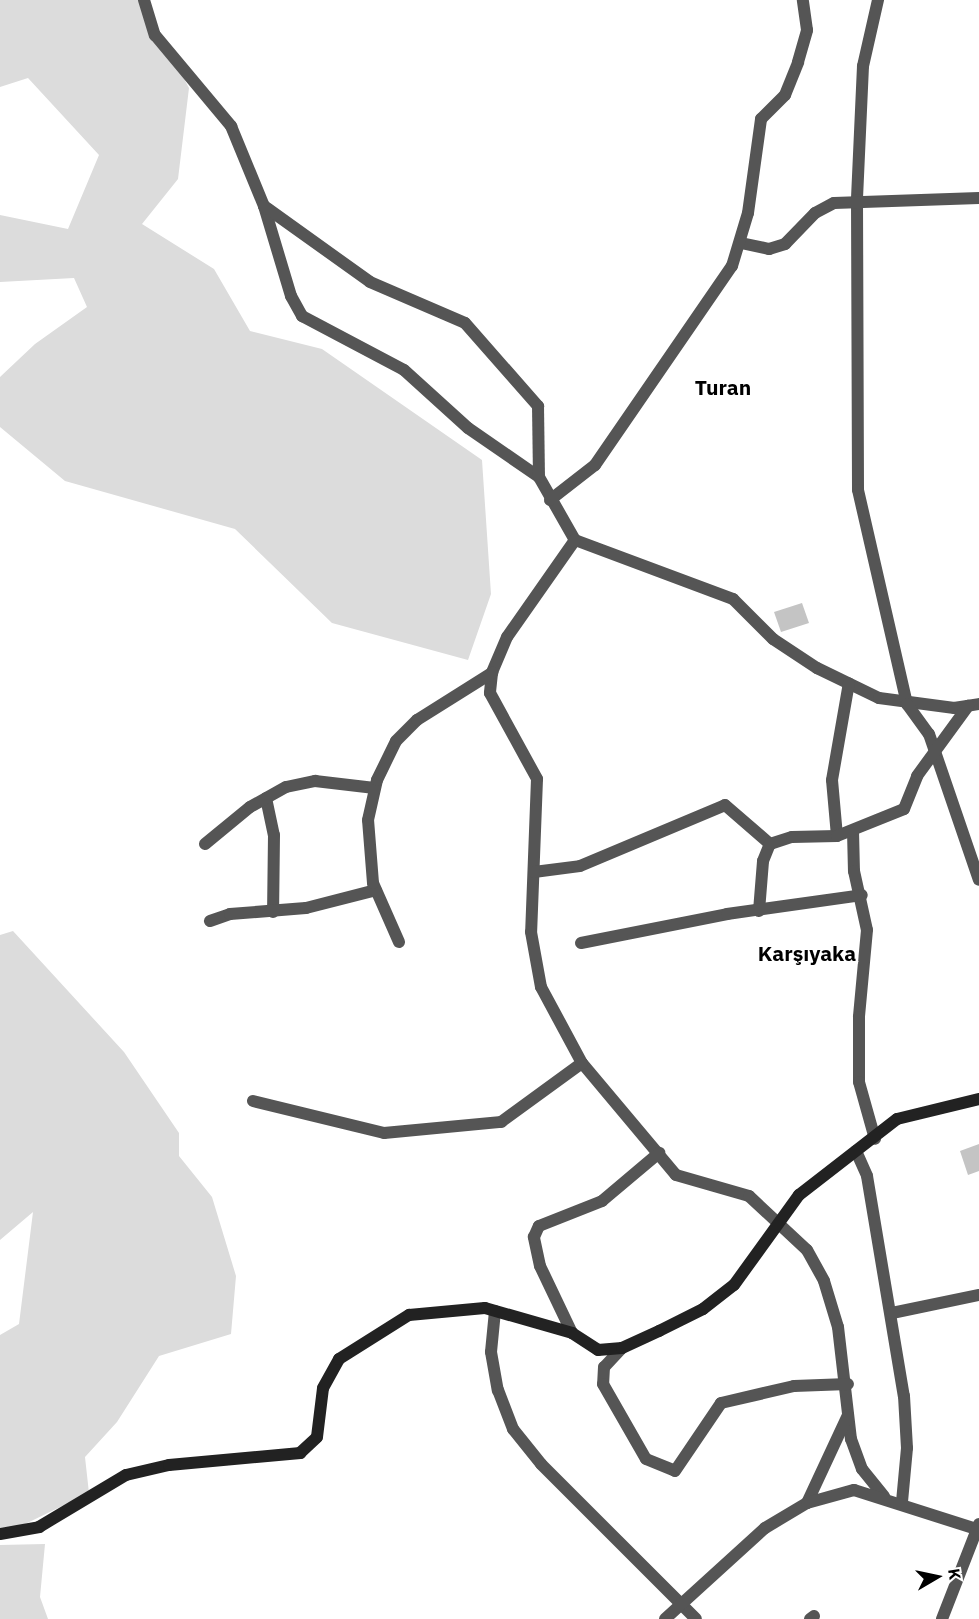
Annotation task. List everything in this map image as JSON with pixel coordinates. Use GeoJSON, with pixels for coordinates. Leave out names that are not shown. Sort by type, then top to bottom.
{"type":"FeatureCollection","features":[{"type":"Feature","properties":{"kind":"street"},"geometry":{"type":"LineString","coordinates":[[144,0],[155,35],[231,126],[264,206],[291,296],[302,316],[404,370],[468,428],[539,477]]}},
{"type":"Feature","properties":{"kind":"street"},"geometry":{"type":"LineString","coordinates":[[550,500],[595,465],[634,413],[708,295],[732,266],[741,243],[761,119],[785,95],[807,30],[803,0]]}},
{"type":"Feature","properties":{"kind":"street"},"geometry":{"type":"LineString","coordinates":[[878,0],[863,66],[857,200],[858,490],[907,704],[929,734],[933,753],[979,880]]}},
{"type":"Feature","properties":{"kind":"street"},"geometry":{"type":"LineString","coordinates":[[741,243],[769,249],[786,244],[814,213],[834,203],[857,200],[979,198]]}},
{"type":"Feature","properties":{"kind":"street"},"geometry":{"type":"LineString","coordinates":[[264,206],[370,282],[465,323],[538,406],[539,477],[550,500],[575,540],[732,599],[773,639],[849,683],[907,704],[973,705]]}},
{"type":"Feature","properties":{"kind":"street"},"geometry":{"type":"LineString","coordinates":[[575,540],[507,637],[492,673],[490,693],[537,779],[531,932],[541,987],[582,1063],[676,1175],[749,1197],[807,1250],[824,1281],[838,1327],[851,1408],[851,1439],[862,1469],[884,1496]]}},
{"type":"Feature","properties":{"kind":"street"},"geometry":{"type":"LineString","coordinates":[[399,942],[376,890],[368,820],[375,788],[402,734],[492,673]]}},
{"type":"Feature","properties":{"kind":"street"},"geometry":{"type":"LineString","coordinates":[[837,836],[832,780],[849,683]]}},
{"type":"Feature","properties":{"kind":"street"},"geometry":{"type":"LineString","coordinates":[[759,911],[763,861],[770,844],[792,837],[837,836],[904,809],[917,776],[973,705]]}},
{"type":"Feature","properties":{"kind":"street"},"geometry":{"type":"LineString","coordinates":[[205,844],[266,798],[286,787],[315,781],[375,788]]}},
{"type":"Feature","properties":{"kind":"street"},"geometry":{"type":"LineString","coordinates":[[266,798],[274,835],[273,912]]}},
{"type":"Feature","properties":{"kind":"street"},"geometry":{"type":"LineString","coordinates":[[534,872],[580,866],[725,805],[770,844]]}},
{"type":"Feature","properties":{"kind":"street"},"geometry":{"type":"LineString","coordinates":[[853,831],[854,872],[862,896],[867,930],[859,1082],[875,1139]]}},
{"type":"Feature","properties":{"kind":"street"},"geometry":{"type":"LineString","coordinates":[[210,921],[230,914],[273,912],[376,890]]}},
{"type":"Feature","properties":{"kind":"street"},"geometry":{"type":"LineString","coordinates":[[581,943],[759,911],[862,896]]}},
{"type":"Feature","properties":{"kind":"street"},"geometry":{"type":"LineString","coordinates":[[253,1101],[384,1133],[501,1122],[582,1063]]}},
{"type":"Feature","properties":{"kind":"street"},"geometry":{"type":"LineString","coordinates":[[848,1384],[794,1386],[722,1403],[675,1471],[646,1459],[603,1384],[604,1367],[622,1348],[703,1309],[734,1285],[799,1195],[875,1139],[897,1119],[979,1099]]}},
{"type":"Feature","properties":{"kind":"street"},"geometry":{"type":"LineString","coordinates":[[856,1151],[867,1176],[892,1313],[907,1448],[902,1502]]}},
{"type":"Feature","properties":{"kind":"street"},"geometry":{"type":"LineString","coordinates":[[572,1333],[540,1266],[534,1237],[539,1226],[602,1201],[659,1154]]}},
{"type":"Feature","properties":{"kind":"street"},"geometry":{"type":"LineString","coordinates":[[892,1313],[979,1295]]}},
{"type":"Feature","properties":{"kind":"street"},"geometry":{"type":"LineString","coordinates":[[0,1534],[39,1527],[126,1475],[169,1465],[300,1453],[317,1437],[323,1388],[345,1355],[409,1315],[445,1309],[495,1311],[572,1333],[598,1350],[622,1348]]}},
{"type":"Feature","properties":{"kind":"street"},"geometry":{"type":"LineString","coordinates":[[495,1311],[491,1352],[498,1390],[513,1429],[678,1603],[696,1619]]}},
{"type":"Feature","properties":{"kind":"street"},"geometry":{"type":"LineString","coordinates":[[807,1503],[851,1408]]}},
{"type":"Feature","properties":{"kind":"street"},"geometry":{"type":"LineString","coordinates":[[665,1619],[678,1603],[765,1528],[807,1503],[855,1490],[884,1496],[978,1528],[942,1619]]}},
{"type":"Feature","properties":{"kind":"shaded area"},"geometry":{"type":"Polygon","coordinates":[[[0,0],[142,0],[189,88],[178,179],[142,224],[214,269],[250,331],[322,349],[482,460],[491,594],[468,660],[332,623],[235,529],[65,481],[0,427],[0,377],[35,344],[87,307],[74,278],[0,282],[0,215],[68,229],[99,155],[28,78],[0,87],[0,0]]]}},
{"type":"Feature","properties":{"kind":"shaded area"},"geometry":{"type":"Polygon","coordinates":[[[13,931],[124,1052],[179,1133],[179,1156],[212,1197],[236,1276],[231,1334],[159,1356],[117,1422],[85,1457],[89,1493],[23,1525],[0,1528],[0,1335],[19,1324],[33,1212],[0,1240],[0,935],[13,931]]]}},
{"type":"Feature","properties":{"kind":"shaded area"},"geometry":{"type":"Polygon","coordinates":[[[45,1544],[40,1597],[48,1619],[0,1619],[0,1545],[45,1544]]]}},
{"type":"Feature","properties":{"kind":"building"},"geometry":{"type":"Polygon","coordinates":[[[802,603],[809,623],[781,632],[774,612],[802,603]]]}},
{"type":"Feature","properties":{"kind":"building"},"geometry":{"type":"Polygon","coordinates":[[[979,1144],[979,1171],[968,1175],[960,1151],[979,1144]]]}},
{"type":"Feature","properties":{"kind":"district","name":"Turan"},"geometry":{"type":"Point","coordinates":[723,387]}},
{"type":"Feature","properties":{"kind":"district","name":"Karşıyaka"},"geometry":{"type":"Point","coordinates":[807,953]}}]}
